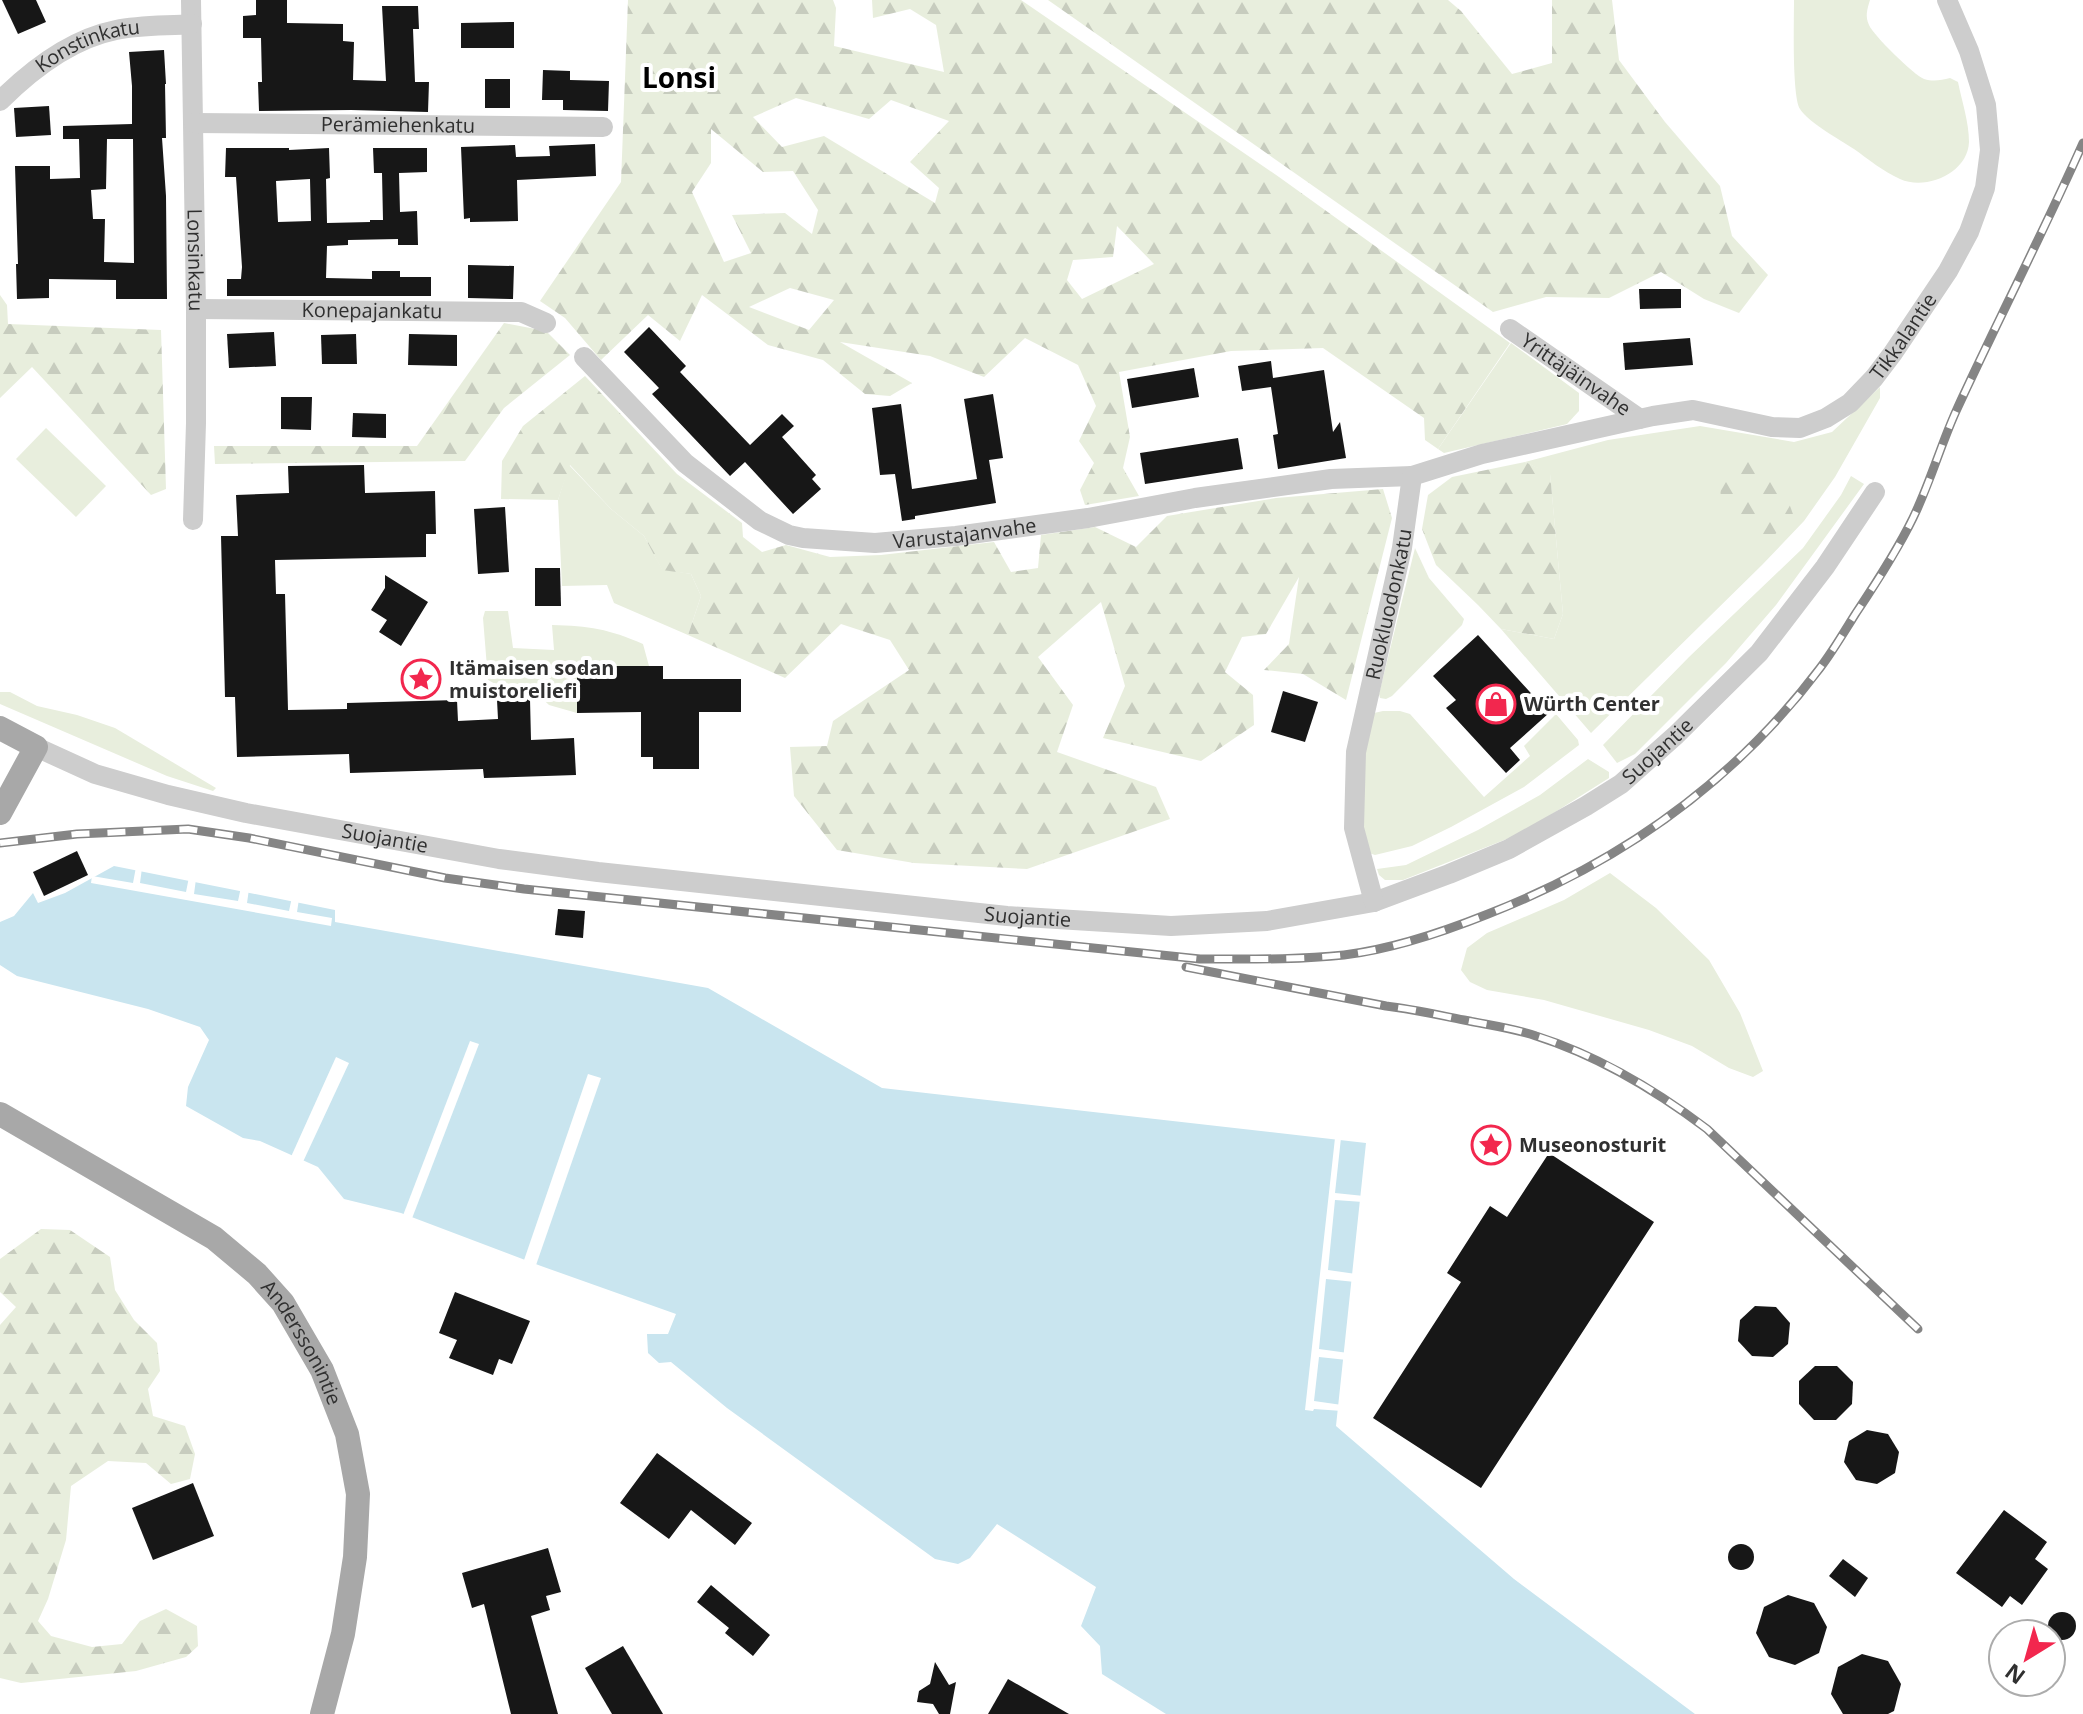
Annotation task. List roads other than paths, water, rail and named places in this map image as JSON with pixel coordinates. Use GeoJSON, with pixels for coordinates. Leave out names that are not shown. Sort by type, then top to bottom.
{"type":"FeatureCollection","features":[{"type":"Feature","properties":{"kind":"main road"},"geometry":{"type":"LineString","coordinates":[[0,728],[36,747],[0,813]]}},
{"type":"Feature","properties":{"kind":"main road","name":"Anderssonintie"},"geometry":{"type":"LineString","coordinates":[[0,1114],[214,1238],[257,1274],[283,1303],[322,1370],[347,1434],[358,1494],[355,1557],[343,1634],[322,1714]]}},
{"type":"Feature","properties":{"kind":"street","name":"Lonsinkatu"},"geometry":{"type":"LineString","coordinates":[[191,0],[196,309],[193,520]]}},
{"type":"Feature","properties":{"kind":"street","name":"Tikkalantie"},"geometry":{"type":"LineString","coordinates":[[1412,476],[1482,454],[1693,410],[1772,427],[1800,428],[1826,418],[1850,403],[1893,353],[1948,271],[1969,232],[1985,188],[1990,150],[1986,105],[1969,51],[1947,0]]}},
{"type":"Feature","properties":{"kind":"street","name":"Konstinkatu"},"geometry":{"type":"LineString","coordinates":[[0,101],[25,78],[84,39],[118,29],[192,24]]}},
{"type":"Feature","properties":{"kind":"street","name":"Perämiehenkatu"},"geometry":{"type":"LineString","coordinates":[[194,123],[603,127]]}},
{"type":"Feature","properties":{"kind":"street","name":"Konepajankatu"},"geometry":{"type":"LineString","coordinates":[[196,309],[521,312],[546,323]]}},
{"type":"Feature","properties":{"kind":"street","name":"Yrittäjäinvahe"},"geometry":{"type":"LineString","coordinates":[[1510,329],[1640,419]]}},
{"type":"Feature","properties":{"kind":"street","name":"Varustajanvahe"},"geometry":{"type":"LineString","coordinates":[[584,357],[685,463],[760,521],[803,538],[875,543],[956,536],[1331,479],[1412,476]]}},
{"type":"Feature","properties":{"kind":"street","name":"Ruokluodonkatu"},"geometry":{"type":"LineString","coordinates":[[1374,902],[1354,828],[1356,752],[1402,548],[1412,476]]}},
{"type":"Feature","properties":{"kind":"street","name":"Suojantie"},"geometry":{"type":"LineString","coordinates":[[36,747],[95,774],[168,795],[246,813],[499,859],[1007,916],[1171,926],[1267,921],[1374,902],[1449,874],[1509,849],[1621,784],[1759,653],[1825,567],[1875,492]]}},
{"type":"Feature","properties":{"kind":"water"},"geometry":{"type":"Polygon","coordinates":[[[114,866],[335,910],[335,922],[708,988],[882,1088],[1366,1143],[1336,1426],[1514,1579],[1695,1714],[1166,1714],[1102,1674],[1100,1646],[1081,1626],[1096,1587],[997,1524],[970,1558],[958,1564],[935,1559],[727,1408],[671,1362],[659,1363],[648,1353],[647,1334],[668,1334],[676,1314],[401,1213],[344,1199],[318,1167],[260,1141],[243,1138],[186,1106],[188,1087],[209,1040],[200,1027],[148,1009],[17,976],[0,965],[0,922],[14,916],[33,893],[38,903],[65,893],[114,866]]]}},
{"type":"Feature","properties":{"kind":"railway"},"geometry":{"type":"LineString","coordinates":[[0,843],[77,834],[188,829],[249,838],[445,878],[524,889],[1200,959],[1344,955],[1381,949],[1436,933],[1488,914],[1584,870],[1672,814],[1751,747],[1820,668],[1907,530],[1957,409],[2083,143]]}},
{"type":"Feature","properties":{"kind":"railway"},"geometry":{"type":"LineString","coordinates":[[1186,967],[1509,1029],[1582,1053],[1646,1087],[1707,1129],[1918,1329]]}},
{"type":"Feature","properties":{"kind":"place","name":"Itämaisen sodan muistoreliefi"},"geometry":{"type":"Point","coordinates":[421,679]}},
{"type":"Feature","properties":{"kind":"place","name":"Würth Center"},"geometry":{"type":"Point","coordinates":[1496,704]}},
{"type":"Feature","properties":{"kind":"place","name":"Museonosturit"},"geometry":{"type":"Point","coordinates":[1491,1145]}},
{"type":"Feature","properties":{"kind":"district","name":"Lonsi"},"geometry":{"type":"Point","coordinates":[679,78]}}]}
